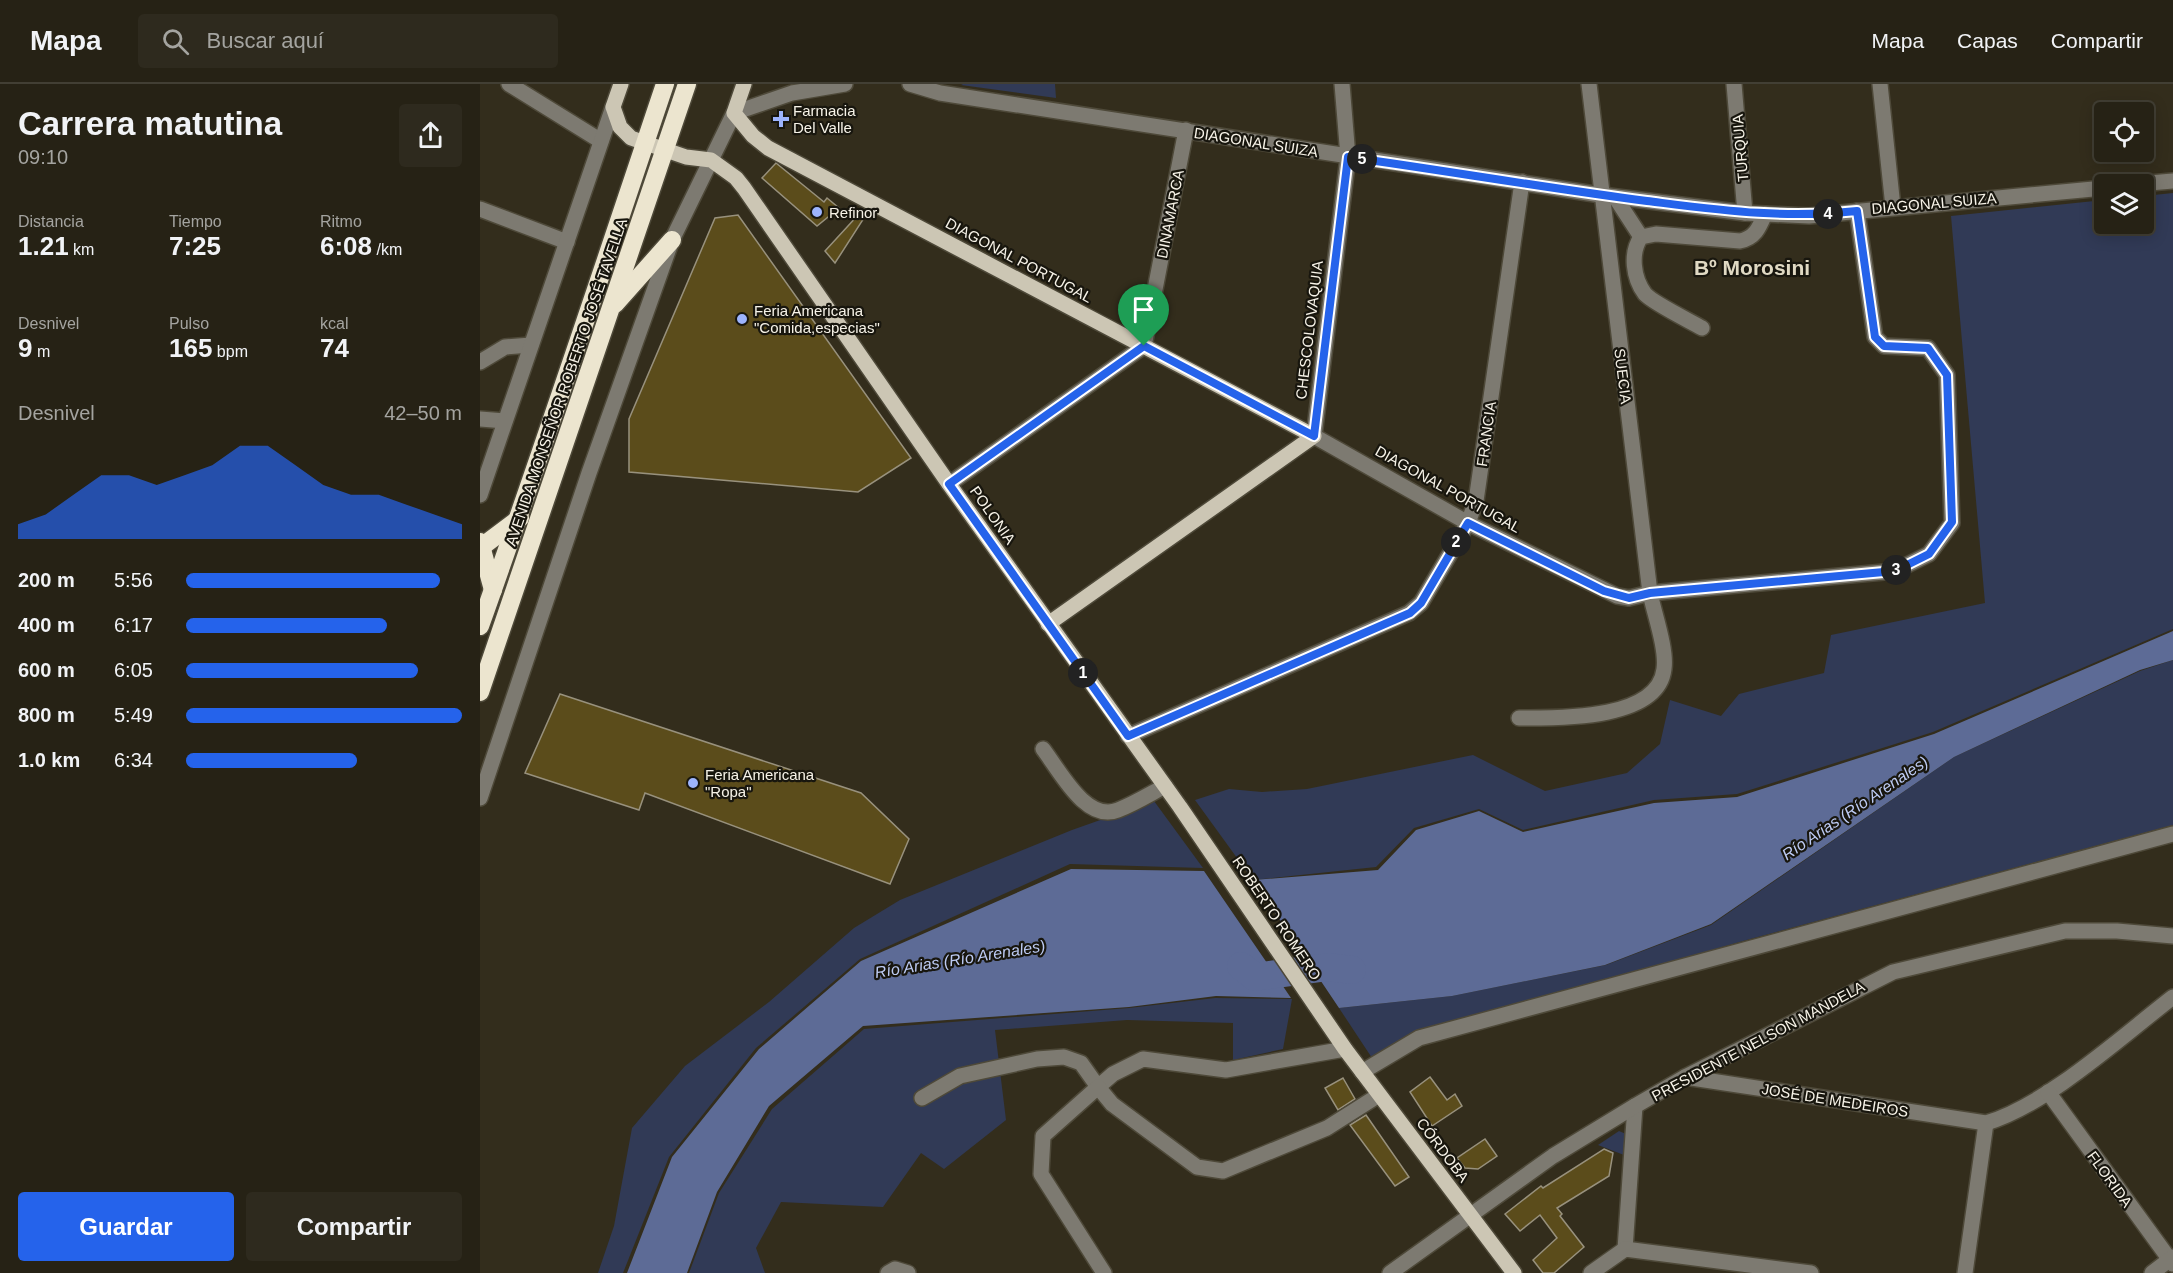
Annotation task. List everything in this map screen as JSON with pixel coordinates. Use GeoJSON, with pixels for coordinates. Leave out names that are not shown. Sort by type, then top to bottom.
{"type":"FeatureCollection","features":[{"type":"Feature","properties":{"kind":"highway","name":"AVENIDA MONSEÑOR ROBERTO JOSÉ TAVELLA"},"geometry":{"type":"LineString","coordinates":[[480,626],[520,518],[665,84]]}},
{"type":"Feature","properties":{"kind":"highway","name":"AVENIDA MONSEÑOR ROBERTO JOSÉ TAVELLA"},"geometry":{"type":"LineString","coordinates":[[480,692],[687,84]]}},
{"type":"Feature","properties":{"kind":"highway"},"geometry":{"type":"LineString","coordinates":[[608,312],[672,240]]}},
{"type":"Feature","properties":{"kind":"highway"},"geometry":{"type":"LineString","coordinates":[[493,590],[480,546],[520,518]]}},
{"type":"Feature","properties":{"kind":"main road"},"geometry":{"type":"LineString","coordinates":[[621,84],[613,107],[620,127],[631,138],[686,157],[711,160]]}},
{"type":"Feature","properties":{"kind":"main road"},"geometry":{"type":"LineString","coordinates":[[734,113],[744,84]]}},
{"type":"Feature","properties":{"kind":"main road","name":"DIAGONAL PORTUGAL"},"geometry":{"type":"LineString","coordinates":[[734,113],[753,136],[768,148],[1314,436]]}},
{"type":"Feature","properties":{"kind":"main road","name":"POLONIA"},"geometry":{"type":"LineString","coordinates":[[711,160],[736,178],[744,188],[949,484],[1180,807]]}},
{"type":"Feature","properties":{"kind":"main road"},"geometry":{"type":"LineString","coordinates":[[1048,624],[1314,436]]}},
{"type":"Feature","properties":{"kind":"main road","name":"ROBERTO ROMERO"},"geometry":{"type":"LineString","coordinates":[[1180,807],[1345,1049]]}},
{"type":"Feature","properties":{"kind":"main road","name":"CÓRDOBA"},"geometry":{"type":"LineString","coordinates":[[1345,1049],[1514,1273]]}},
{"type":"Feature","properties":{"kind":"street"},"geometry":{"type":"LineString","coordinates":[[509,84],[601,141]]}},
{"type":"Feature","properties":{"kind":"street"},"geometry":{"type":"LineString","coordinates":[[480,798],[672,240],[734,113],[792,93],[845,84]]}},
{"type":"Feature","properties":{"kind":"street","name":"DIAGONAL SUIZA"},"geometry":{"type":"LineString","coordinates":[[910,84],[939,93],[1348,157],[1608,196],[1745,213],[1809,216],[2094,189]]}},
{"type":"Feature","properties":{"kind":"street","name":"CHESCOLOVAQUIA"},"geometry":{"type":"LineString","coordinates":[[1314,436],[1348,157],[1342,84]]}},
{"type":"Feature","properties":{"kind":"street","name":"SUECIA"},"geometry":{"type":"LineString","coordinates":[[1519,718],[1565,718],[1610,712],[1635,703],[1653,691],[1662,681],[1665,666],[1650,593],[1608,196],[1589,84]]}},
{"type":"Feature","properties":{"kind":"street","name":"TURQUIA"},"geometry":{"type":"LineString","coordinates":[[1734,84],[1745,213]]}},
{"type":"Feature","properties":{"kind":"street"},"geometry":{"type":"LineString","coordinates":[[1880,84],[1893,207]]}},
{"type":"Feature","properties":{"kind":"street"},"geometry":{"type":"LineString","coordinates":[[480,495],[613,107]]}},
{"type":"Feature","properties":{"kind":"street","name":"DINAMARCA"},"geometry":{"type":"LineString","coordinates":[[1144,346],[1186,130]]}},
{"type":"Feature","properties":{"kind":"street"},"geometry":{"type":"LineString","coordinates":[[2154,183],[2173,181]]}},
{"type":"Feature","properties":{"kind":"street","name":"FRANCIA"},"geometry":{"type":"LineString","coordinates":[[1128,736],[1410,613],[1421,603],[1468,523],[1476,501],[1522,182]]}},
{"type":"Feature","properties":{"kind":"street"},"geometry":{"type":"LineString","coordinates":[[1608,196],[1641,237]]}},
{"type":"Feature","properties":{"kind":"street"},"geometry":{"type":"LineString","coordinates":[[480,209],[567,242]]}},
{"type":"Feature","properties":{"kind":"street","name":"DIAGONAL PORTUGAL"},"geometry":{"type":"LineString","coordinates":[[1314,436],[1468,523],[1604,591],[1629,598],[1650,593],[1895,571],[1929,554],[1952,522],[1947,375],[1928,348],[1884,346],[1875,337],[1857,211]]}},
{"type":"Feature","properties":{"kind":"street"},"geometry":{"type":"LineString","coordinates":[[1641,237],[1656,234],[1740,241],[1749,239],[1757,232],[1766,214]]}},
{"type":"Feature","properties":{"kind":"street"},"geometry":{"type":"LineString","coordinates":[[1641,237],[1633,255],[1636,272],[1646,295],[1702,328]]}},
{"type":"Feature","properties":{"kind":"street"},"geometry":{"type":"LineString","coordinates":[[480,362],[505,347],[531,345]]}},
{"type":"Feature","properties":{"kind":"street"},"geometry":{"type":"LineString","coordinates":[[949,484],[1144,346]]}},
{"type":"Feature","properties":{"kind":"street"},"geometry":{"type":"LineString","coordinates":[[480,418],[505,421]]}},
{"type":"Feature","properties":{"kind":"street"},"geometry":{"type":"LineString","coordinates":[[1043,749],[1091,809],[1106,813],[1117,811],[1165,786]]}},
{"type":"Feature","properties":{"kind":"street"},"geometry":{"type":"LineString","coordinates":[[1362,1072],[1419,1038],[2173,834]]}},
{"type":"Feature","properties":{"kind":"street","name":"PRESIDENTE NELSON MANDELA"},"geometry":{"type":"LineString","coordinates":[[1390,1273],[1469,1214],[1553,1156],[1635,1106],[1684,1077],[1893,972],[2065,932],[2117,931],[2173,936]]}},
{"type":"Feature","properties":{"kind":"street"},"geometry":{"type":"LineString","coordinates":[[1965,1273],[1986,1123],[2009,1116],[2048,1092],[2173,997]]}},
{"type":"Feature","properties":{"kind":"street"},"geometry":{"type":"LineString","coordinates":[[1104,1273],[1041,1174],[1043,1136],[1113,1074],[1143,1059],[1226,1070],[1345,1049]]}},
{"type":"Feature","properties":{"kind":"street"},"geometry":{"type":"LineString","coordinates":[[922,1098],[960,1076],[1036,1059],[1064,1057],[1081,1063],[1112,1104],[1197,1167],[1223,1171],[1327,1128],[1379,1095]]}},
{"type":"Feature","properties":{"kind":"street","name":"JOSÉ DE MEDEIROS"},"geometry":{"type":"LineString","coordinates":[[1684,1077],[1986,1123]]}},
{"type":"Feature","properties":{"kind":"street","name":"FLORIDA"},"geometry":{"type":"LineString","coordinates":[[2048,1092],[2172,1260]]}},
{"type":"Feature","properties":{"kind":"street"},"geometry":{"type":"LineString","coordinates":[[1625,1249],[1635,1106]]}},
{"type":"Feature","properties":{"kind":"street"},"geometry":{"type":"LineString","coordinates":[[1591,1273],[1625,1249],[1811,1273]]}},
{"type":"Feature","properties":{"kind":"street"},"geometry":{"type":"LineString","coordinates":[[2152,1273],[2172,1260]]}},
{"type":"Feature","properties":{"kind":"street"},"geometry":{"type":"LineString","coordinates":[[888,1273],[895,1269],[908,1273]]}},
{"type":"Feature","properties":{"kind":"shaded area"},"geometry":{"type":"Polygon","coordinates":[[[963,84],[1055,84],[1056,98],[961,85],[963,84]]]}},
{"type":"Feature","properties":{"kind":"shaded area"},"geometry":{"type":"Polygon","coordinates":[[[2173,193],[2173,629],[1933,732],[1737,794],[1654,800],[1523,830],[1479,809],[1414,828],[1376,867],[1253,880],[1195,800],[1229,789],[1262,792],[1307,789],[1473,755],[1545,791],[1627,773],[1660,744],[1670,700],[1721,716],[1739,694],[1824,673],[1831,635],[1985,603],[1951,216],[2094,201],[2094,234],[2154,234],[2154,195],[2173,193]]]}},
{"type":"Feature","properties":{"kind":"shaded area"},"geometry":{"type":"Polygon","coordinates":[[[2173,660],[2173,825],[1743,941],[1415,1036],[1374,1061],[1339,1008],[1452,996],[1606,965],[1711,925],[1954,757],[2140,671],[2173,660]]]}},
{"type":"Feature","properties":{"kind":"shaded area"},"geometry":{"type":"Polygon","coordinates":[[[1154,801],[1203,868],[1070,864],[860,959],[756,1048],[669,1157],[623,1273],[598,1273],[614,1226],[632,1128],[685,1066],[769,1002],[854,928],[900,900],[1072,830],[1154,801]]]}},
{"type":"Feature","properties":{"kind":"shaded area"},"geometry":{"type":"Polygon","coordinates":[[[1215,998],[1292,999],[1283,1049],[1233,1060],[1233,1023],[1127,1020],[995,1030],[1006,1120],[944,1169],[921,1153],[883,1207],[781,1202],[756,1248],[765,1273],[689,1273],[719,1193],[772,1109],[864,1029],[1129,1008],[1215,998]]]}},
{"type":"Feature","properties":{"kind":"shaded area"},"geometry":{"type":"Polygon","coordinates":[[[1619,1131],[1626,1134],[1624,1155],[1598,1145],[1619,1131]]]}},
{"type":"Feature","properties":{"kind":"water"},"geometry":{"type":"Polygon","coordinates":[[[2173,631],[2173,660],[2140,670],[1954,757],[1711,924],[1605,965],[1452,996],[1339,1008],[1253,880],[1378,870],[1416,830],[1479,811],[1523,832],[1654,803],[1737,797],[1934,734],[2173,631]]]}},
{"type":"Feature","properties":{"kind":"water"},"geometry":{"type":"Polygon","coordinates":[[[1071,869],[1204,871],[1291,998],[1216,996],[1129,1007],[863,1026],[769,1106],[717,1192],[687,1273],[627,1273],[672,1157],[759,1049],[861,961],[1071,869]]]}},
{"type":"Feature","properties":{"kind":"building","name":"Refinor"},"geometry":{"type":"Polygon","coordinates":[[[776,163],[824,202],[827,198],[839,208],[817,226],[762,178],[776,163]]]}},
{"type":"Feature","properties":{"kind":"building"},"geometry":{"type":"Polygon","coordinates":[[[859,214],[864,218],[835,263],[825,251],[859,214]]]}},
{"type":"Feature","properties":{"kind":"building","name":"Feria Americana \"Comida,especias\""},"geometry":{"type":"Polygon","coordinates":[[[738,215],[911,458],[858,492],[629,472],[629,419],[715,218],[738,215]]]}},
{"type":"Feature","properties":{"kind":"building","name":"Feria Americana \"Ropa\""},"geometry":{"type":"Polygon","coordinates":[[[560,694],[861,793],[909,839],[890,884],[645,793],[639,810],[525,773],[560,694]]]}},
{"type":"Feature","properties":{"kind":"building"},"geometry":{"type":"Polygon","coordinates":[[[1430,1077],[1447,1100],[1455,1094],[1462,1106],[1432,1126],[1410,1092],[1430,1077]]]}},
{"type":"Feature","properties":{"kind":"building"},"geometry":{"type":"Polygon","coordinates":[[[1343,1078],[1355,1099],[1338,1110],[1325,1088],[1343,1078]]]}},
{"type":"Feature","properties":{"kind":"building"},"geometry":{"type":"Polygon","coordinates":[[[1366,1115],[1409,1177],[1395,1186],[1350,1125],[1366,1115]]]}},
{"type":"Feature","properties":{"kind":"building"},"geometry":{"type":"Polygon","coordinates":[[[1485,1139],[1497,1156],[1478,1169],[1465,1168],[1457,1158],[1485,1139]]]}},
{"type":"Feature","properties":{"kind":"building"},"geometry":{"type":"Polygon","coordinates":[[[1604,1149],[1613,1153],[1609,1176],[1557,1208],[1562,1214],[1560,1216],[1584,1247],[1554,1273],[1543,1273],[1533,1260],[1557,1238],[1540,1215],[1520,1231],[1505,1214],[1541,1186],[1543,1188],[1604,1149]]]}},
{"type":"Feature","properties":{"kind":"waterway","name":"Río Arias (Río Arenales)"},"geometry":{"type":"LineString","coordinates":[[1241,966],[1255,977],[1328,967],[1352,970]]}},
{"type":"Feature","properties":{"kind":"place","name":"Farmacia Del Valle"},"geometry":{"type":"Point","coordinates":[781,119]}},
{"type":"Feature","properties":{"kind":"place","name":"Refinor"},"geometry":{"type":"Point","coordinates":[817,212]}},
{"type":"Feature","properties":{"kind":"place","name":"Feria Americana \"Comida,especias\""},"geometry":{"type":"Point","coordinates":[742,319]}},
{"type":"Feature","properties":{"kind":"place","name":"Feria Americana \"Ropa\""},"geometry":{"type":"Point","coordinates":[693,783]}},
{"type":"Feature","properties":{"kind":"district","name":"Bº Morosini"},"geometry":{"type":"Point","coordinates":[1752,267]}},
{"type":"Feature","properties":{"kind":"route"},"geometry":{"type":"LineString","coordinates":[[1348,157],[1600,195],[1745,213],[1809,216],[1857,211],[1875,337],[1884,346],[1928,348],[1938,359],[1947,375],[1952,522],[1929,554],[1895,571],[1650,593],[1629,598],[1604,591],[1468,523],[1421,603],[1410,613],[1153,723],[1128,736],[949,484],[1144,346],[1314,436],[1348,157]]}}]}
